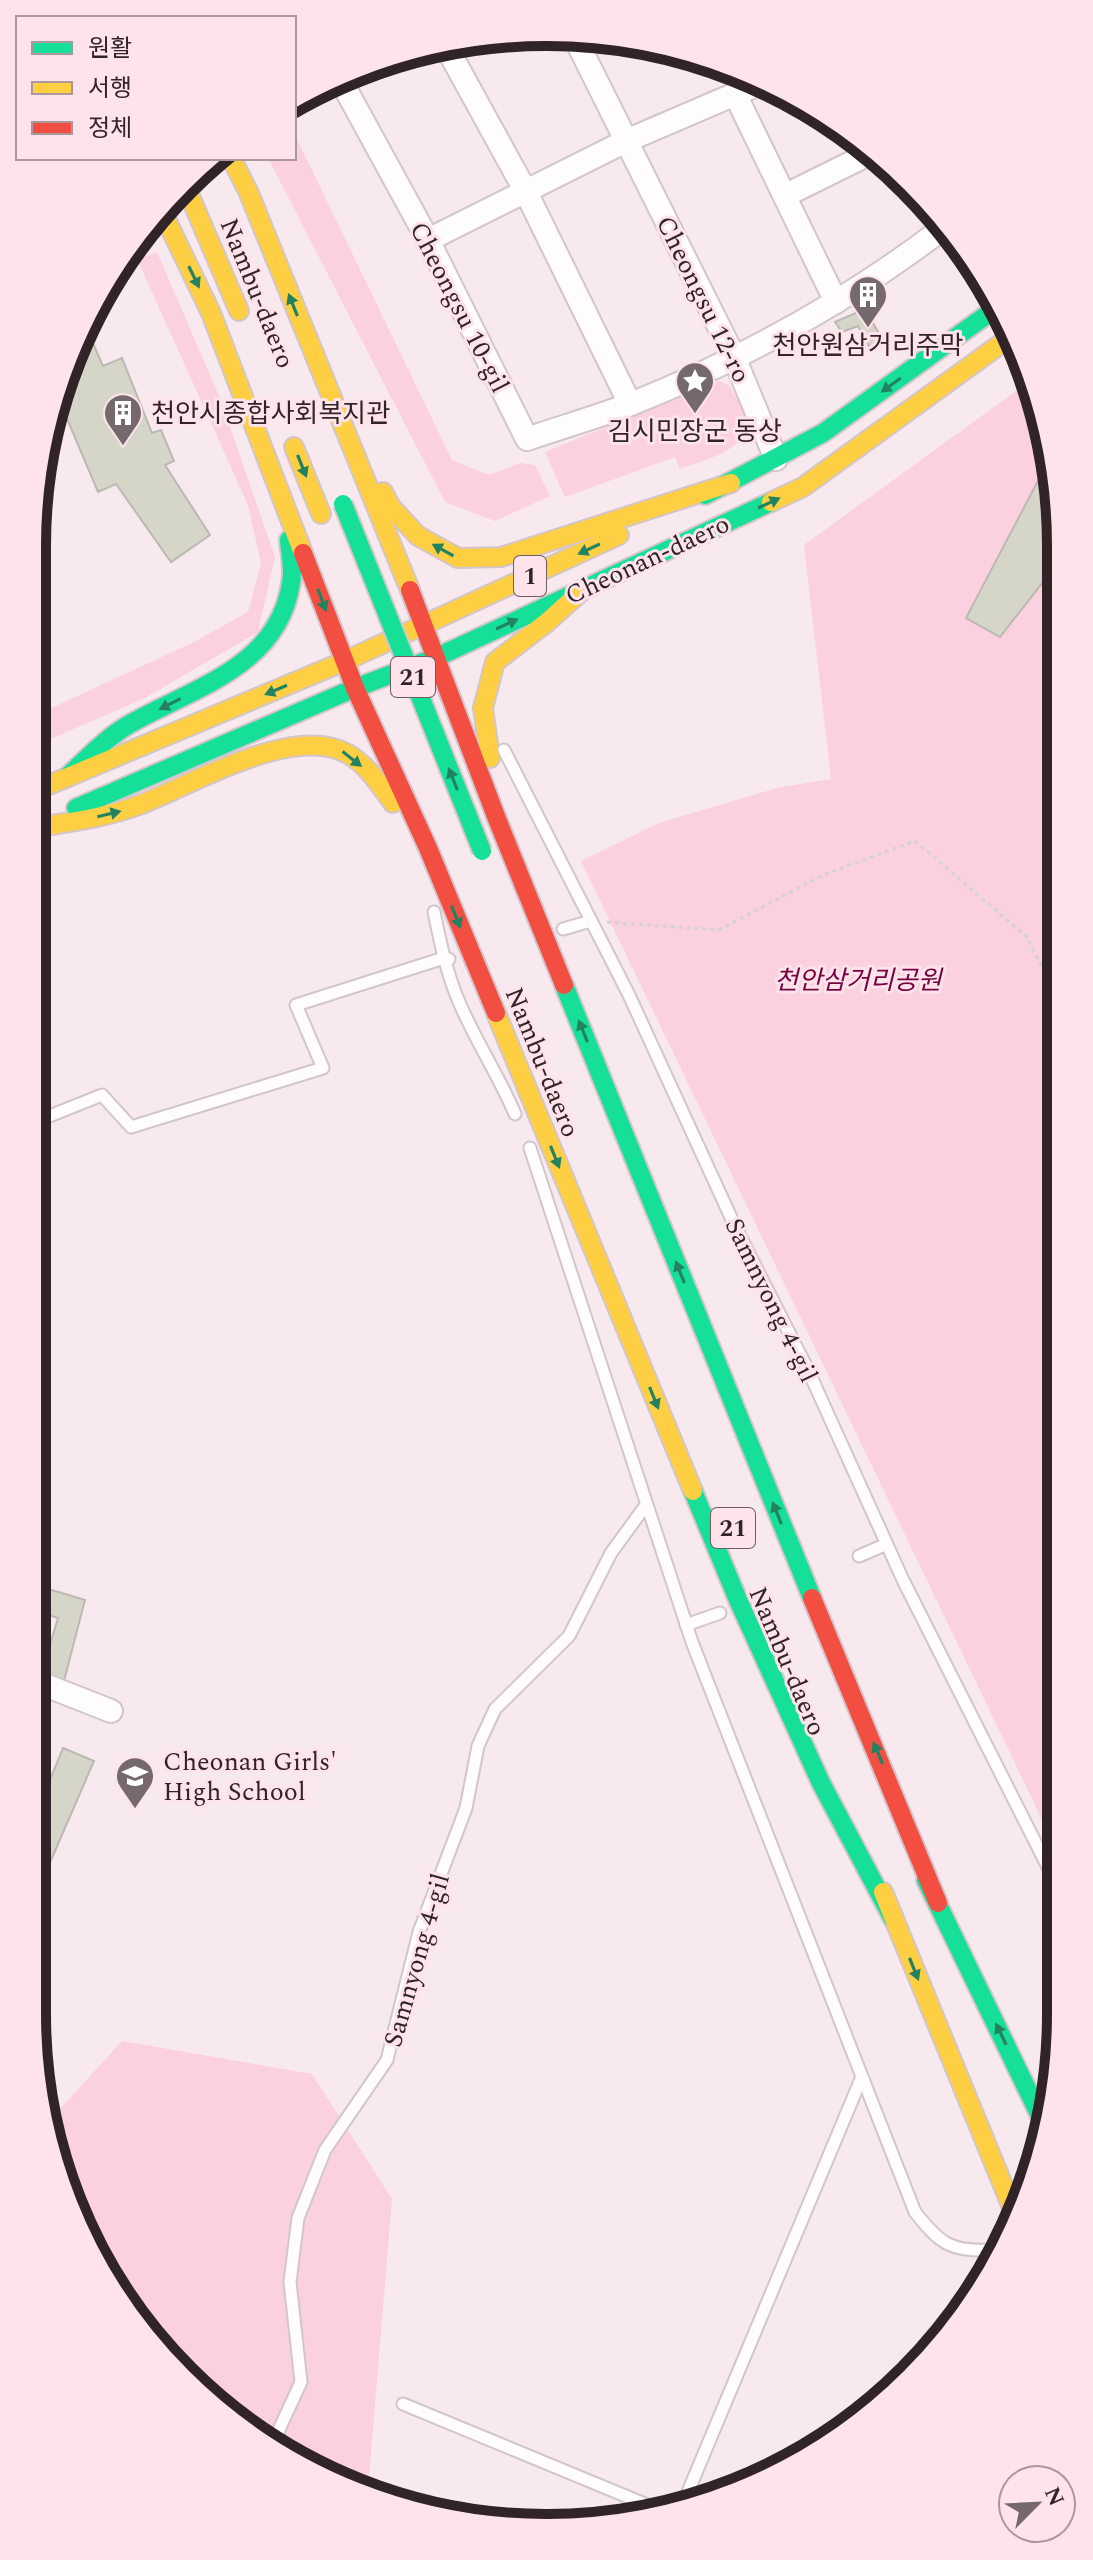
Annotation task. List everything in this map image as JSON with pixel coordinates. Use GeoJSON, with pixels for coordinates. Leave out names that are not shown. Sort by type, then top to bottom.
{"type":"FeatureCollection","features":[{"type":"Feature","properties":{"kind":"main road"},"geometry":{"type":"LineString","coordinates":[[232,160],[248,191],[437,657],[497,819],[938,1903]]}},
{"type":"Feature","properties":{"kind":"main road","name":"Nambu-daero"},"geometry":{"type":"LineString","coordinates":[[190,196],[245,326]]}},
{"type":"Feature","properties":{"kind":"main road"},"geometry":{"type":"LineString","coordinates":[[166,220],[211,313],[355,688],[428,848],[738,1600],[821,1783],[893,1919]]}},
{"type":"Feature","properties":{"kind":"main road","name":"Cheonan-daero"},"geometry":{"type":"LineString","coordinates":[[46,786],[345,661],[731,483],[823,433],[989,313]]}},
{"type":"Feature","properties":{"kind":"main road","name":"Cheonan-daero"},"geometry":{"type":"LineString","coordinates":[[46,822],[355,688],[437,657],[803,487],[1003,342]]}},
{"type":"Feature","properties":{"kind":"main road"},"geometry":{"type":"LineString","coordinates":[[315,358],[391,507],[418,536],[458,558],[501,557],[731,483]]}},
{"type":"Feature","properties":{"kind":"main road"},"geometry":{"type":"LineString","coordinates":[[286,427],[324,521]]}},
{"type":"Feature","properties":{"kind":"main road"},"geometry":{"type":"LineString","coordinates":[[67,777],[125,727],[231,673],[277,630],[293,587],[290,543],[261,438]]}},
{"type":"Feature","properties":{"kind":"main road","name":"21"},"geometry":{"type":"LineString","coordinates":[[340,496],[485,859]]}},
{"type":"Feature","properties":{"kind":"main road"},"geometry":{"type":"LineString","coordinates":[[342,553],[364,544],[372,529],[376,507]]}},
{"type":"Feature","properties":{"kind":"main road"},"geometry":{"type":"LineString","coordinates":[[294,527],[321,550]]}},
{"type":"Feature","properties":{"kind":"main road"},"geometry":{"type":"LineString","coordinates":[[497,819],[483,708],[495,662],[585,588]]}},
{"type":"Feature","properties":{"kind":"main road","name":"21"},"geometry":{"type":"LineString","coordinates":[[368,629],[391,687]]}},
{"type":"Feature","properties":{"kind":"main road"},"geometry":{"type":"LineString","coordinates":[[46,826],[116,814],[267,752],[316,743],[345,751],[373,776],[428,848]]}},
{"type":"Feature","properties":{"kind":"main road","name":"Nambu-daero"},"geometry":{"type":"LineString","coordinates":[[834,1701],[864,1767],[938,1903],[1037,2111]]}},
{"type":"Feature","properties":{"kind":"main road","name":"Nambu-daero"},"geometry":{"type":"LineString","coordinates":[[812,1717],[1010,2203]]}},
{"type":"Feature","properties":{"kind":"street","name":"Cheongsu 12-ro"},"geometry":{"type":"LineString","coordinates":[[579,47],[734,357],[776,459]]}},
{"type":"Feature","properties":{"kind":"street"},"geometry":{"type":"LineString","coordinates":[[451,56],[526,192],[630,404]]}},
{"type":"Feature","properties":{"kind":"street","name":"Cheongsu 10-gil"},"geometry":{"type":"LineString","coordinates":[[345,89],[428,240],[527,439],[630,404],[734,357],[836,302]]}},
{"type":"Feature","properties":{"kind":"street"},"geometry":{"type":"LineString","coordinates":[[428,240],[626,141],[748,89]]}},
{"type":"Feature","properties":{"kind":"street"},"geometry":{"type":"LineString","coordinates":[[735,94],[836,302],[936,233]]}},
{"type":"Feature","properties":{"kind":"street"},"geometry":{"type":"LineString","coordinates":[[786,195],[862,158]]}},
{"type":"Feature","properties":{"kind":"street"},"geometry":{"type":"LineString","coordinates":[[46,1685],[111,1711]]}},
{"type":"Feature","properties":{"kind":"lane","name":"Samnyong 4-gil"},"geometry":{"type":"LineString","coordinates":[[483,708],[629,995],[734,1224],[808,1370],[887,1544],[1047,1866]]}},
{"type":"Feature","properties":{"kind":"lane"},"geometry":{"type":"LineString","coordinates":[[428,848],[429,887]]}},
{"type":"Feature","properties":{"kind":"lane"},"geometry":{"type":"LineString","coordinates":[[432,901],[450,960],[457,998],[500,1078],[519,1122]]}},
{"type":"Feature","properties":{"kind":"lane"},"geometry":{"type":"LineString","coordinates":[[563,929],[591,921]]}},
{"type":"Feature","properties":{"kind":"lane"},"geometry":{"type":"LineString","coordinates":[[46,1117],[102,1095],[131,1127],[323,1068],[296,1005],[450,960]]}},
{"type":"Feature","properties":{"kind":"lane"},"geometry":{"type":"LineString","coordinates":[[525,1136],[686,1625],[915,2212],[935,2237],[965,2252],[987,2250]]}},
{"type":"Feature","properties":{"kind":"lane","name":"Samnyong 4-gil"},"geometry":{"type":"LineString","coordinates":[[277,2435],[301,2382],[290,2282],[298,2218],[325,2150],[387,2060],[419,1932],[466,1808],[478,1746],[495,1709],[569,1636],[611,1553],[646,1505]]}},
{"type":"Feature","properties":{"kind":"lane"},"geometry":{"type":"LineString","coordinates":[[859,1556],[887,1544]]}},
{"type":"Feature","properties":{"kind":"lane"},"geometry":{"type":"LineString","coordinates":[[686,1625],[720,1613]]}},
{"type":"Feature","properties":{"kind":"lane"},"geometry":{"type":"LineString","coordinates":[[687,2493],[861,2079]]}},
{"type":"Feature","properties":{"kind":"lane"},"geometry":{"type":"LineString","coordinates":[[403,2404],[645,2504]]}},
{"type":"Feature","properties":{"kind":"path"},"geometry":{"type":"LineString","coordinates":[[591,921],[719,930],[823,875],[915,841],[1027,937],[1047,978]]}},
{"type":"Feature","properties":{"kind":"green space"},"geometry":{"type":"Polygon","coordinates":[[[296,137],[452,460],[489,475],[520,463],[535,465],[550,496],[495,521],[445,502],[269,160],[296,160],[296,137]]]}},
{"type":"Feature","properties":{"kind":"green space"},"geometry":{"type":"Polygon","coordinates":[[[157,252],[220,398],[275,557],[258,632],[143,699],[46,741],[46,711],[194,642],[248,612],[261,564],[248,505],[137,259],[157,252]]]}},
{"type":"Feature","properties":{"kind":"green space"},"geometry":{"type":"Polygon","coordinates":[[[719,381],[729,385],[746,419],[745,430],[733,447],[680,469],[675,457],[565,497],[545,452],[719,381]]]}},
{"type":"Feature","properties":{"kind":"green space","name":"천안삼거리공원"},"geometry":{"type":"Polygon","coordinates":[[[1021,388],[1043,481],[1047,546],[1047,1830],[581,861],[659,823],[777,788],[831,779],[804,545],[1021,388]]]}},
{"type":"Feature","properties":{"kind":"green space"},"geometry":{"type":"Polygon","coordinates":[[[122,2041],[312,2074],[392,2199],[369,2481],[325,2462],[268,2430],[216,2390],[170,2344],[130,2292],[98,2235],[73,2174],[56,2113],[122,2041]]]}},
{"type":"Feature","properties":{"kind":"building","name":"천안원삼거리주막"},"geometry":{"type":"Polygon","coordinates":[[[865,309],[885,344],[871,350],[858,326],[842,332],[835,322],[865,309]]]}},
{"type":"Feature","properties":{"kind":"building","name":"천안시종합사회복지관"},"geometry":{"type":"Polygon","coordinates":[[[91,339],[103,366],[122,358],[152,433],[161,430],[174,461],[165,465],[210,535],[171,562],[116,484],[98,492],[64,413],[91,339]]]}},
{"type":"Feature","properties":{"kind":"building"},"geometry":{"type":"Polygon","coordinates":[[[1042,474],[1047,577],[1000,637],[966,618],[1042,474]]]}},
{"type":"Feature","properties":{"kind":"building"},"geometry":{"type":"Polygon","coordinates":[[[46,1588],[85,1600],[64,1681],[46,1674],[46,1658],[58,1618],[46,1614],[46,1588]]]}},
{"type":"Feature","properties":{"kind":"building"},"geometry":{"type":"Polygon","coordinates":[[[63,1748],[94,1761],[46,1872],[46,1790],[63,1748]]]}},
{"type":"Feature","properties":{"kind":"traffic: fast"},"geometry":{"type":"LineString","coordinates":[[705,495],[823,433],[989,313]]}},
{"type":"Feature","properties":{"kind":"traffic: fast"},"geometry":{"type":"LineString","coordinates":[[76,808],[355,688],[437,657],[771,502]]}},
{"type":"Feature","properties":{"kind":"traffic: fast"},"geometry":{"type":"LineString","coordinates":[[343,504],[482,851]]}},
{"type":"Feature","properties":{"kind":"traffic: fast"},"geometry":{"type":"LineString","coordinates":[[67,777],[128,725],[229,672],[251,656],[269,636],[283,612],[291,583],[289,540]]}},
{"type":"Feature","properties":{"kind":"traffic: fast"},"geometry":{"type":"LineString","coordinates":[[564,985],[812,1598]]}},
{"type":"Feature","properties":{"kind":"traffic: fast"},"geometry":{"type":"LineString","coordinates":[[693,1491],[738,1600],[821,1783],[893,1919]]}},
{"type":"Feature","properties":{"kind":"traffic: fast"},"geometry":{"type":"LineString","coordinates":[[926,1880],[1037,2110]]}},
{"type":"Feature","properties":{"kind":"traffic: slow"},"geometry":{"type":"LineString","coordinates":[[232,160],[248,191],[410,590]]}},
{"type":"Feature","properties":{"kind":"traffic: slow"},"geometry":{"type":"LineString","coordinates":[[190,196],[239,311]]}},
{"type":"Feature","properties":{"kind":"traffic: slow"},"geometry":{"type":"LineString","coordinates":[[166,220],[211,313],[303,553]]}},
{"type":"Feature","properties":{"kind":"traffic: slow"},"geometry":{"type":"LineString","coordinates":[[771,502],[803,487],[1003,342]]}},
{"type":"Feature","properties":{"kind":"traffic: slow"},"geometry":{"type":"LineString","coordinates":[[294,447],[321,514]]}},
{"type":"Feature","properties":{"kind":"traffic: slow"},"geometry":{"type":"LineString","coordinates":[[383,492],[391,507],[418,536],[458,558],[501,557],[731,483]]}},
{"type":"Feature","properties":{"kind":"traffic: slow"},"geometry":{"type":"LineString","coordinates":[[46,786],[345,661],[619,535]]}},
{"type":"Feature","properties":{"kind":"traffic: slow"},"geometry":{"type":"LineString","coordinates":[[490,758],[483,708],[495,662],[585,588]]}},
{"type":"Feature","properties":{"kind":"traffic: slow"},"geometry":{"type":"LineString","coordinates":[[46,826],[139,805],[243,760],[300,746],[325,746],[348,754],[367,770],[393,803]]}},
{"type":"Feature","properties":{"kind":"traffic: slow"},"geometry":{"type":"LineString","coordinates":[[496,1013],[693,1491]]}},
{"type":"Feature","properties":{"kind":"traffic: slow"},"geometry":{"type":"LineString","coordinates":[[883,1892],[1010,2202]]}},
{"type":"Feature","properties":{"kind":"traffic: jam"},"geometry":{"type":"LineString","coordinates":[[303,553],[355,688],[428,848],[496,1013]]}},
{"type":"Feature","properties":{"kind":"traffic: jam"},"geometry":{"type":"LineString","coordinates":[[410,590],[564,985]]}},
{"type":"Feature","properties":{"kind":"traffic: jam"},"geometry":{"type":"LineString","coordinates":[[812,1598],[938,1903]]}},
{"type":"Feature","properties":{"kind":"place","name":"천안원삼거리주막"},"geometry":{"type":"Point","coordinates":[868,329]}},
{"type":"Feature","properties":{"kind":"place","name":"김시민장군 동상"},"geometry":{"type":"Point","coordinates":[695,415]}},
{"type":"Feature","properties":{"kind":"place","name":"천안시종합사회복지관"},"geometry":{"type":"Point","coordinates":[123,447]}},
{"type":"Feature","properties":{"kind":"place","name":"Cheonan Girls' High School"},"geometry":{"type":"Point","coordinates":[135,1810]}}]}
